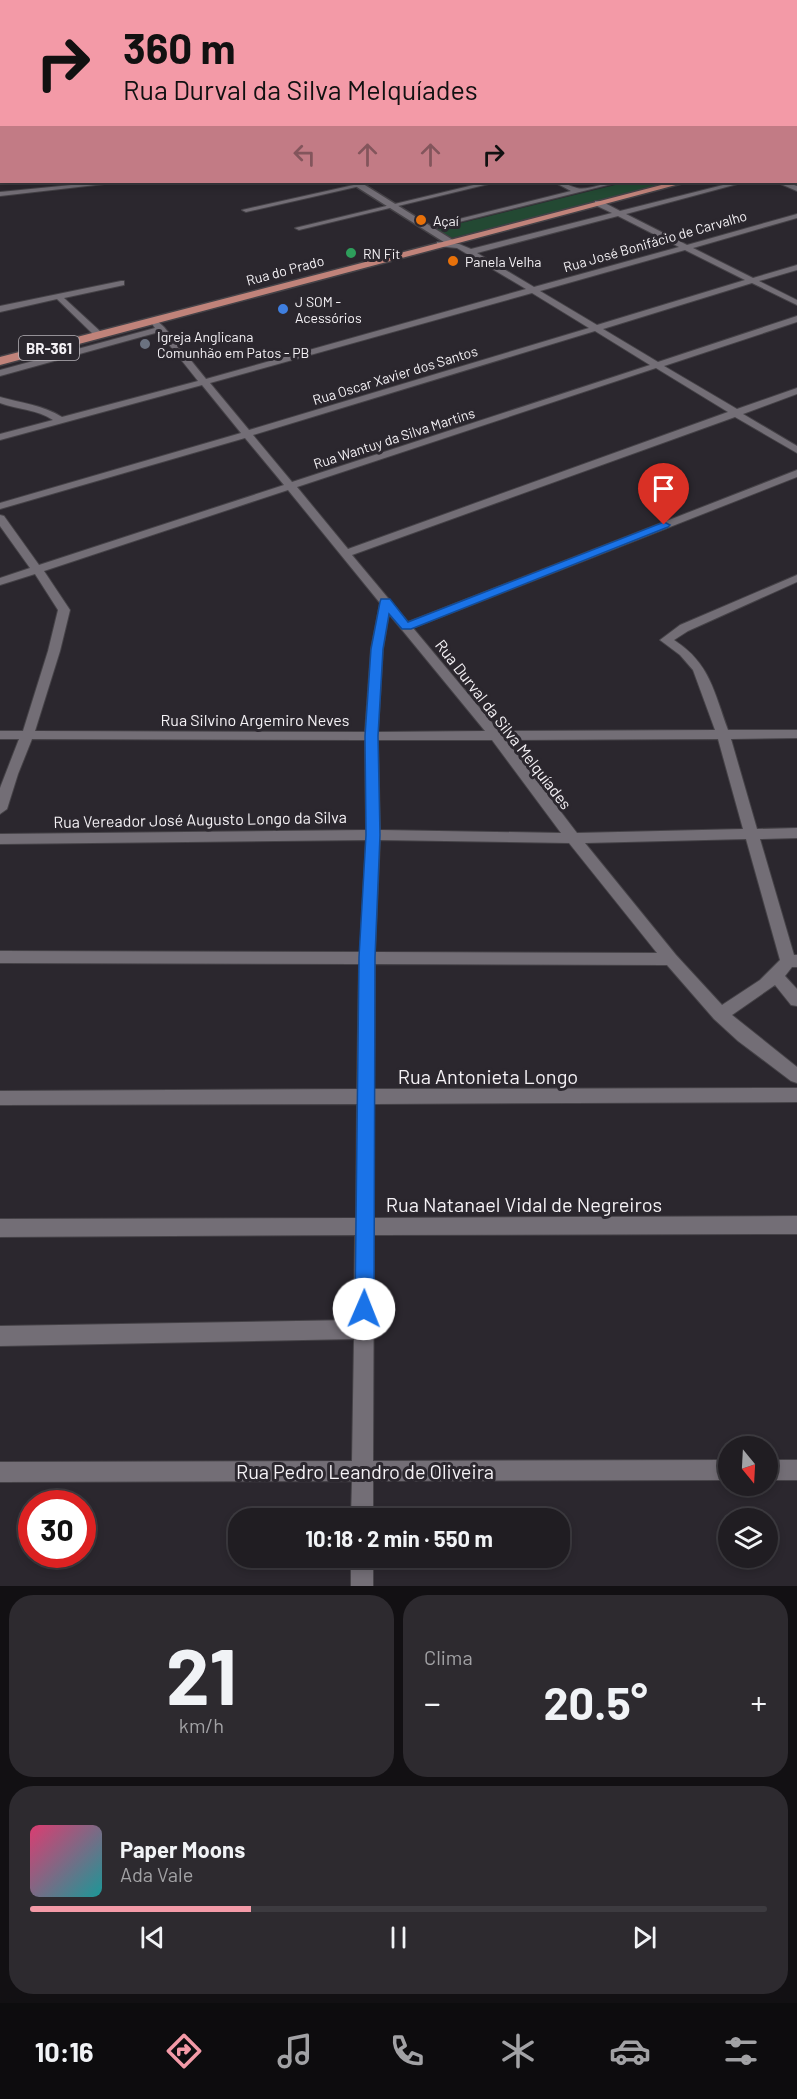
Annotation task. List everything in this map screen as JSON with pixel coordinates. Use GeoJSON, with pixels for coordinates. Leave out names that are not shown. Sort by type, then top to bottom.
{"type":"FeatureCollection","features":[{"type":"Feature","properties":{"kind":"main road","name":"Rua do Prado"},"geometry":{"type":"LineString","coordinates":[[0,361],[99,335],[158,325],[678,183]]}},
{"type":"Feature","properties":{"kind":"street"},"geometry":{"type":"LineString","coordinates":[[18,193],[29,183]]}},
{"type":"Feature","properties":{"kind":"street"},"geometry":{"type":"LineString","coordinates":[[0,194],[95,183]]}},
{"type":"Feature","properties":{"kind":"street"},"geometry":{"type":"LineString","coordinates":[[246,210],[357,183],[427,228],[797,450]]}},
{"type":"Feature","properties":{"kind":"street"},"geometry":{"type":"LineString","coordinates":[[299,228],[489,183]]}},
{"type":"Feature","properties":{"kind":"street"},"geometry":{"type":"LineString","coordinates":[[560,183],[577,191]]}},
{"type":"Feature","properties":{"kind":"street"},"geometry":{"type":"LineString","coordinates":[[427,228],[611,183]]}},
{"type":"Feature","properties":{"kind":"street"},"geometry":{"type":"LineString","coordinates":[[470,252],[737,183]]}},
{"type":"Feature","properties":{"kind":"street"},"geometry":{"type":"LineString","coordinates":[[782,183],[797,189]]}},
{"type":"Feature","properties":{"kind":"street"},"geometry":{"type":"LineString","coordinates":[[598,203],[797,303]]}},
{"type":"Feature","properties":{"kind":"street","name":"Rua José Bonifácio de Carvalho"},"geometry":{"type":"LineString","coordinates":[[0,437],[797,216]]}},
{"type":"Feature","properties":{"kind":"street","name":"Rua Oscar Xavier dos Santos"},"geometry":{"type":"LineString","coordinates":[[0,506],[247,434],[797,267]]}},
{"type":"Feature","properties":{"kind":"street"},"geometry":{"type":"LineString","coordinates":[[0,309],[121,283]]}},
{"type":"Feature","properties":{"kind":"street"},"geometry":{"type":"LineString","coordinates":[[59,297],[99,335]]}},
{"type":"Feature","properties":{"kind":"street","name":"Rua Wantuy da Silva Martins"},"geometry":{"type":"LineString","coordinates":[[0,582],[797,319]]}},
{"type":"Feature","properties":{"kind":"street"},"geometry":{"type":"LineString","coordinates":[[0,373],[158,325]]}},
{"type":"Feature","properties":{"kind":"street","name":"Rua Durval da Silva Melquíades"},"geometry":{"type":"LineString","coordinates":[[158,325],[495,735],[573,838],[671,959],[720,1014],[744,1036],[797,1076]]}},
{"type":"Feature","properties":{"kind":"street"},"geometry":{"type":"LineString","coordinates":[[347,553],[797,391]]}},
{"type":"Feature","properties":{"kind":"street"},"geometry":{"type":"LineString","coordinates":[[0,400],[13,405],[45,410],[61,421]]}},
{"type":"Feature","properties":{"kind":"street"},"geometry":{"type":"LineString","coordinates":[[406,627],[797,473]]}},
{"type":"Feature","properties":{"kind":"street"},"geometry":{"type":"LineString","coordinates":[[0,518],[64,610],[54,651],[28,734],[11,774],[0,809]]}},
{"type":"Feature","properties":{"kind":"street"},"geometry":{"type":"LineString","coordinates":[[720,1014],[753,996],[793,961],[723,734],[699,669],[684,652],[666,640],[684,628],[797,578]]}},
{"type":"Feature","properties":{"kind":"street"},"geometry":{"type":"LineString","coordinates":[[362,1508],[367,957],[373,835],[371,736],[377,649],[386,602]]}},
{"type":"Feature","properties":{"kind":"street","name":"Rua Silvino Argemiro Neves"},"geometry":{"type":"LineString","coordinates":[[0,735],[797,734]]}},
{"type":"Feature","properties":{"kind":"street","name":"Rua Vereador José Augusto Longo da Silva"},"geometry":{"type":"LineString","coordinates":[[0,839],[373,835],[573,838],[797,833]]}},
{"type":"Feature","properties":{"kind":"street"},"geometry":{"type":"LineString","coordinates":[[0,957],[671,959]]}},
{"type":"Feature","properties":{"kind":"street"},"geometry":{"type":"LineString","coordinates":[[776,976],[797,1000]]}},
{"type":"Feature","properties":{"kind":"street","name":"Rua Antonieta Longo"},"geometry":{"type":"LineString","coordinates":[[0,1098],[797,1095]]}},
{"type":"Feature","properties":{"kind":"street","name":"Rua Natanael Vidal de Negreiros"},"geometry":{"type":"LineString","coordinates":[[0,1228],[797,1225]]}},
{"type":"Feature","properties":{"kind":"street"},"geometry":{"type":"LineString","coordinates":[[0,1336],[364,1329]]}},
{"type":"Feature","properties":{"kind":"street","name":"Rua Pedro Leandro de Oliveira"},"geometry":{"type":"LineString","coordinates":[[0,1472],[718,1470]]}},
{"type":"Feature","properties":{"kind":"street"},"geometry":{"type":"LineString","coordinates":[[778,1470],[797,1470]]}},
{"type":"Feature","properties":{"kind":"street"},"geometry":{"type":"LineString","coordinates":[[362,1568],[362,1586]]}},
{"type":"Feature","properties":{"kind":"green space"},"geometry":{"type":"Polygon","coordinates":[[[623,183],[669,183],[452,238],[437,229],[623,183]]]}},
{"type":"Feature","properties":{"kind":"place","name":"Açaí"},"geometry":{"type":"Point","coordinates":[421,220]}},
{"type":"Feature","properties":{"kind":"place","name":"RN Fit"},"geometry":{"type":"Point","coordinates":[351,253]}},
{"type":"Feature","properties":{"kind":"place","name":"Panela Velha"},"geometry":{"type":"Point","coordinates":[453,261]}},
{"type":"Feature","properties":{"kind":"place","name":"J SOM - Acessórios"},"geometry":{"type":"Point","coordinates":[283,309]}},
{"type":"Feature","properties":{"kind":"place","name":"Igreja Anglicana Comunhão em Patos - PB"},"geometry":{"type":"Point","coordinates":[145,344]}},
{"type":"Feature","properties":{"kind":"route"},"geometry":{"type":"LineString","coordinates":[[364,1309],[367,957],[373,835],[371,736],[377,649],[386,602],[406,627],[439,612],[664,525]]}}]}
